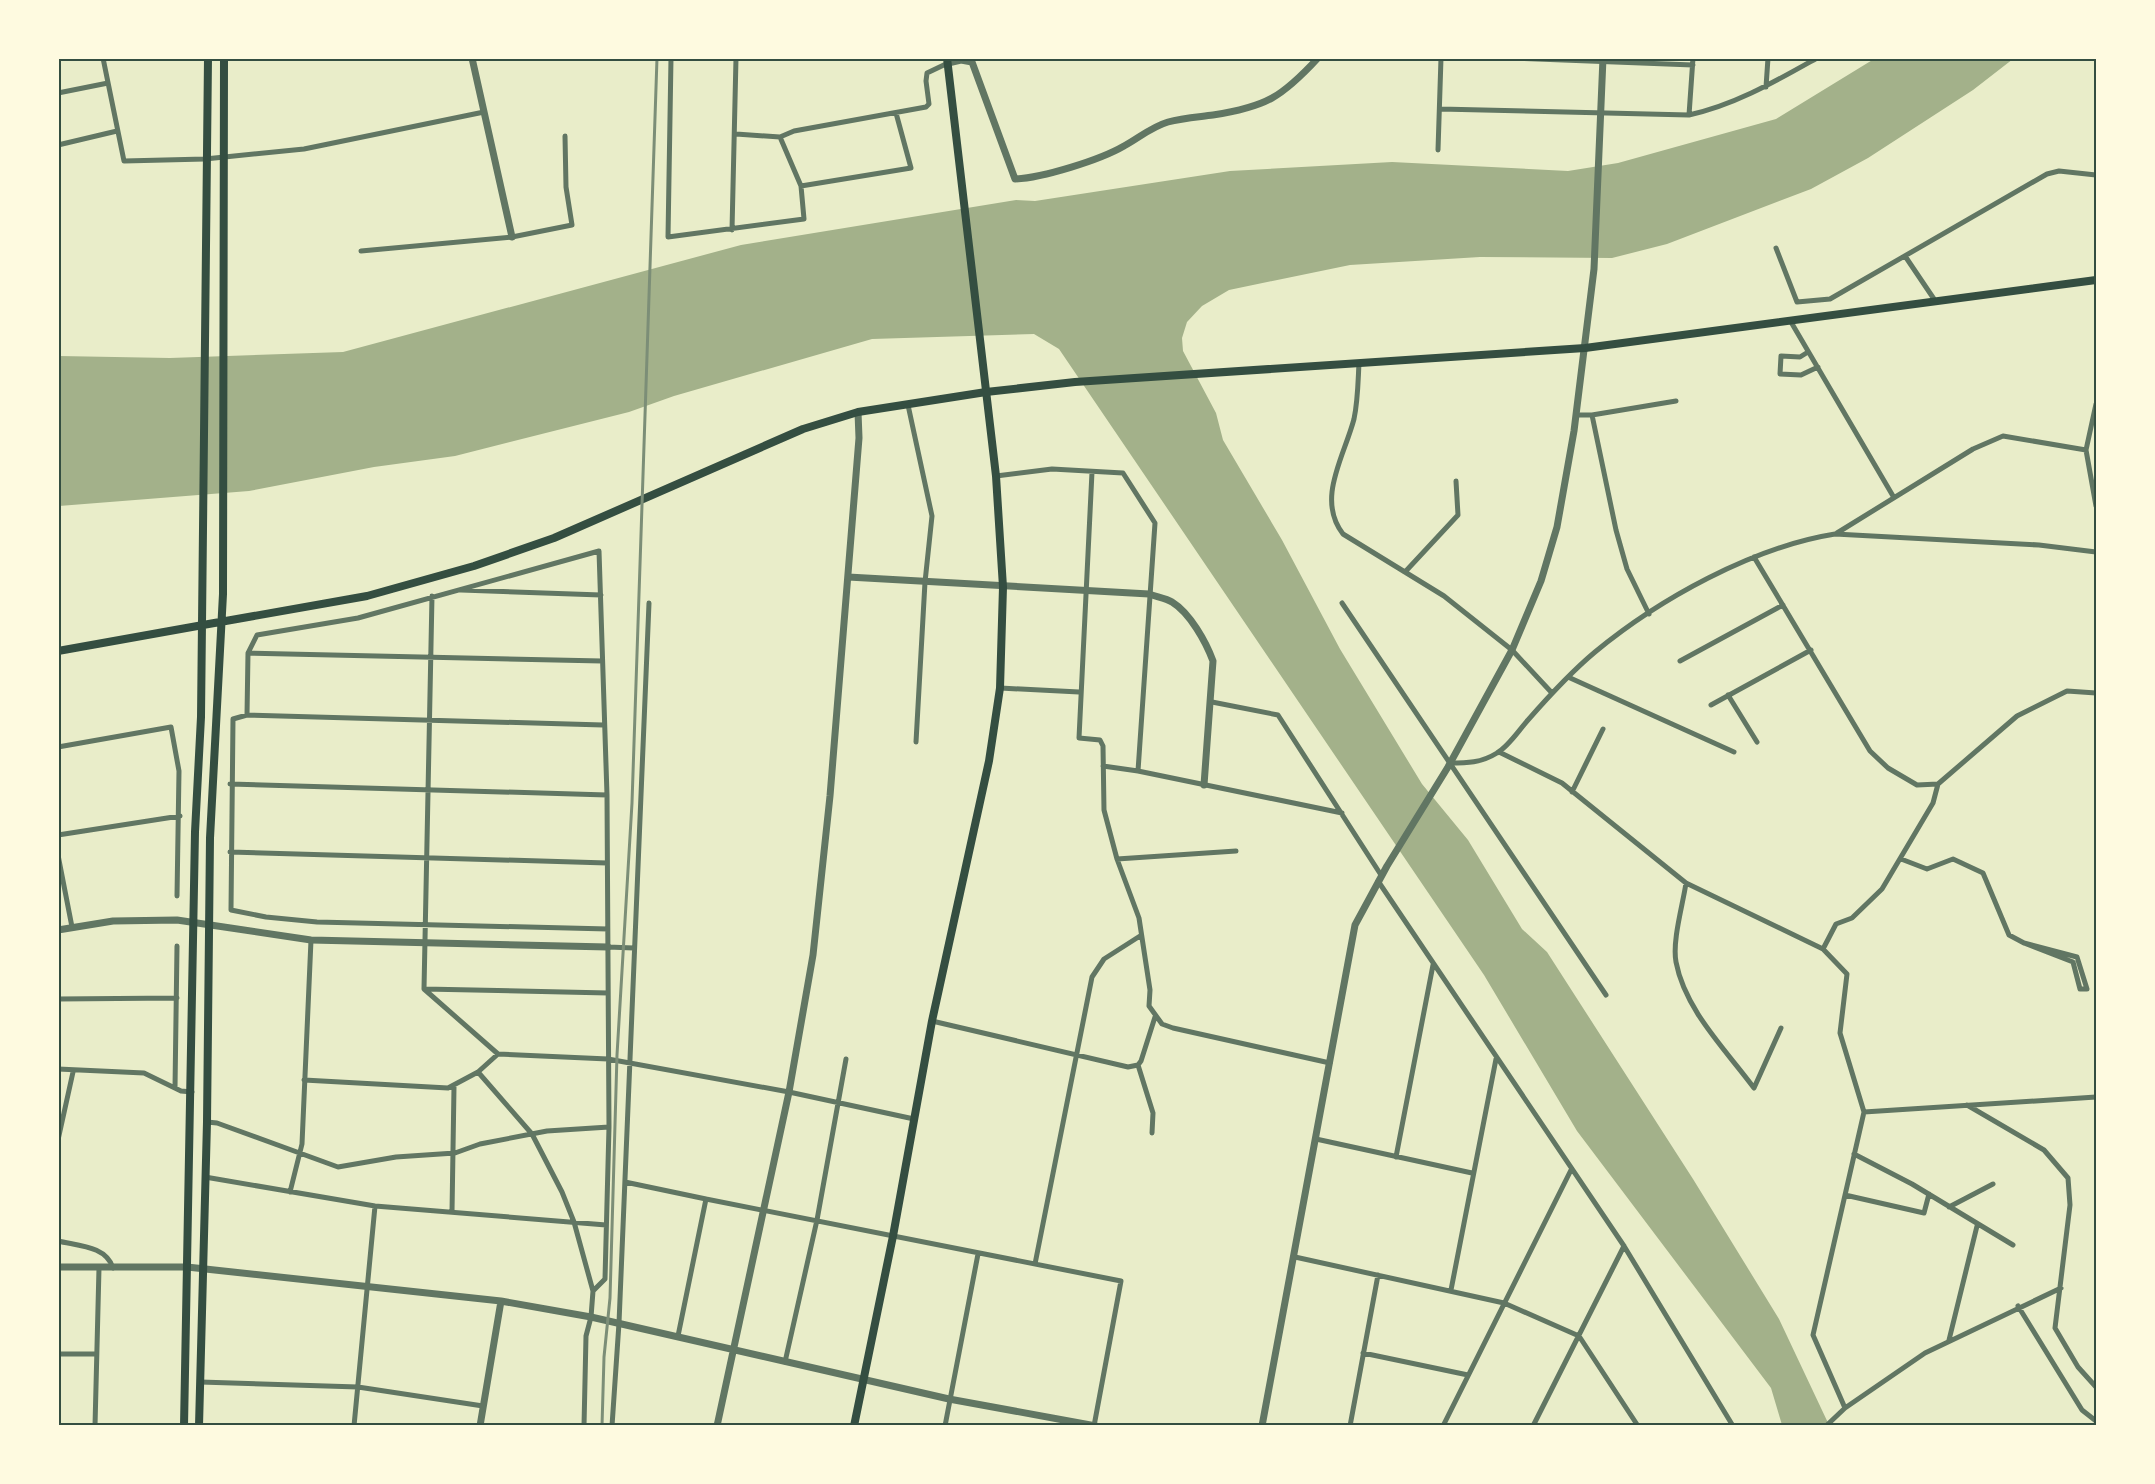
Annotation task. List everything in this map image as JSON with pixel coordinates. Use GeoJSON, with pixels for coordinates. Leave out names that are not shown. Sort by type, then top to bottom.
{"type":"FeatureCollection","features":[{"type":"Feature","properties":{"kind":"main road"},"geometry":{"type":"LineString","coordinates":[[184,1425],[194,921],[204,571],[207,58]]}},
{"type":"Feature","properties":{"kind":"main road"},"geometry":{"type":"LineString","coordinates":[[199,1425],[206,1177],[209,923],[223,571],[222,157],[224,58]]}},
{"type":"Feature","properties":{"kind":"main road"},"geometry":{"type":"LineString","coordinates":[[854,1425],[893,1236],[932,1021],[989,761],[1000,688],[1003,587],[996,476],[947,61]]}},
{"type":"Feature","properties":{"kind":"main road"},"geometry":{"type":"LineString","coordinates":[[58,651],[367,597],[474,566],[554,538],[803,429],[858,412],[986,392],[1075,382],[1585,348],[2097,280]]}},
{"type":"Feature","properties":{"kind":"street"},"geometry":{"type":"LineString","coordinates":[[103,58],[124,161],[205,159],[304,149],[484,112]]}},
{"type":"Feature","properties":{"kind":"street"},"geometry":{"type":"LineString","coordinates":[[472,58],[512,237]]}},
{"type":"Feature","properties":{"kind":"street"},"geometry":{"type":"LineString","coordinates":[[671,58],[668,237],[804,219],[801,186],[780,137]]}},
{"type":"Feature","properties":{"kind":"street"},"geometry":{"type":"LineString","coordinates":[[732,230],[736,58]]}},
{"type":"Feature","properties":{"kind":"street"},"geometry":{"type":"LineString","coordinates":[[1308,70],[1311,58]]}},
{"type":"Feature","properties":{"kind":"street"},"geometry":{"type":"LineString","coordinates":[[736,134],[780,137],[794,131],[926,107],[928,104],[927,72],[947,61],[961,60],[972,62],[1015,179],[1029,179],[1123,147],[1142,134],[1168,122],[1259,105],[1291,88],[1318,58]]}},
{"type":"Feature","properties":{"kind":"street"},"geometry":{"type":"LineString","coordinates":[[1438,150],[1441,58]]}},
{"type":"Feature","properties":{"kind":"street"},"geometry":{"type":"LineString","coordinates":[[1512,58],[1693,62],[1689,116]]}},
{"type":"Feature","properties":{"kind":"street"},"geometry":{"type":"LineString","coordinates":[[1766,87],[1768,58]]}},
{"type":"Feature","properties":{"kind":"street"},"geometry":{"type":"LineString","coordinates":[[1440,109],[1689,116],[1709,111],[1766,87],[1817,58]]}},
{"type":"Feature","properties":{"kind":"street"},"geometry":{"type":"LineString","coordinates":[[1262,1425],[1355,925],[1387,866],[1449,765],[1512,650],[1541,582],[1557,528],[1564,499],[1576,415],[1594,269],[1603,60]]}},
{"type":"Feature","properties":{"kind":"street"},"geometry":{"type":"LineString","coordinates":[[58,93],[108,83]]}},
{"type":"Feature","properties":{"kind":"street"},"geometry":{"type":"LineString","coordinates":[[801,186],[911,168],[896,113]]}},
{"type":"Feature","properties":{"kind":"street"},"geometry":{"type":"LineString","coordinates":[[58,145],[117,130]]}},
{"type":"Feature","properties":{"kind":"street"},"geometry":{"type":"LineString","coordinates":[[361,251],[512,237],[572,225],[566,188],[566,136]]}},
{"type":"Feature","properties":{"kind":"street"},"geometry":{"type":"LineString","coordinates":[[1776,248],[1797,302],[1830,299],[2047,174],[2059,171],[2097,175]]}},
{"type":"Feature","properties":{"kind":"street"},"geometry":{"type":"LineString","coordinates":[[1905,256],[1936,302]]}},
{"type":"Feature","properties":{"kind":"street"},"geometry":{"type":"LineString","coordinates":[[1791,322],[1893,496]]}},
{"type":"Feature","properties":{"kind":"street"},"geometry":{"type":"LineString","coordinates":[[1809,352],[1800,357],[1781,356],[1780,374],[1801,375],[1818,367]]}},
{"type":"Feature","properties":{"kind":"street"},"geometry":{"type":"LineString","coordinates":[[1359,363],[1354,418],[1331,494],[1330,508],[1337,525],[1344,534],[1444,596],[1512,650],[1552,693]]}},
{"type":"Feature","properties":{"kind":"street"},"geometry":{"type":"LineString","coordinates":[[1576,415],[1592,415],[1676,401]]}},
{"type":"Feature","properties":{"kind":"street"},"geometry":{"type":"LineString","coordinates":[[2097,404],[2086,450],[2097,506]]}},
{"type":"Feature","properties":{"kind":"street"},"geometry":{"type":"LineString","coordinates":[[908,405],[932,516],[925,582],[916,742]]}},
{"type":"Feature","properties":{"kind":"street"},"geometry":{"type":"LineString","coordinates":[[717,1425],[789,1092],[813,955],[830,796],[860,438],[858,412]]}},
{"type":"Feature","properties":{"kind":"street"},"geometry":{"type":"LineString","coordinates":[[1592,415],[1616,530],[1627,569],[1649,614]]}},
{"type":"Feature","properties":{"kind":"street"},"geometry":{"type":"LineString","coordinates":[[1835,534],[1893,496],[1973,449],[2004,436],[2086,450]]}},
{"type":"Feature","properties":{"kind":"street"},"geometry":{"type":"LineString","coordinates":[[996,476],[1052,469],[1122,473],[1155,523],[1138,771]]}},
{"type":"Feature","properties":{"kind":"street"},"geometry":{"type":"LineString","coordinates":[[1092,472],[1084,592],[1079,738],[1100,740],[1103,746],[1104,810],[1117,859],[1137,910],[1150,990],[1149,1006],[1155,1017],[1173,1028],[1330,1063]]}},
{"type":"Feature","properties":{"kind":"street"},"geometry":{"type":"LineString","coordinates":[[1406,572],[1458,515],[1456,481]]}},
{"type":"Feature","properties":{"kind":"street"},"geometry":{"type":"LineString","coordinates":[[1449,765],[1471,764],[1500,752],[1552,693],[1595,651],[1649,614],[1755,557],[1810,538],[1835,534],[2039,545],[2097,552]]}},
{"type":"Feature","properties":{"kind":"street"},"geometry":{"type":"LineString","coordinates":[[246,715],[248,653],[257,635],[358,618],[599,551],[607,795],[609,1127],[605,1279],[593,1292]]}},
{"type":"Feature","properties":{"kind":"street"},"geometry":{"type":"LineString","coordinates":[[1755,557],[1870,751],[1888,768],[1917,786],[1938,784]]}},
{"type":"Feature","properties":{"kind":"street"},"geometry":{"type":"LineString","coordinates":[[848,577],[1149,594],[1170,601],[1180,608],[1209,648],[1214,661],[1204,785]]}},
{"type":"Feature","properties":{"kind":"street"},"geometry":{"type":"LineString","coordinates":[[454,590],[601,595]]}},
{"type":"Feature","properties":{"kind":"street"},"geometry":{"type":"LineString","coordinates":[[432,596],[424,989],[498,1054],[630,1062],[789,1092],[914,1119]]}},
{"type":"Feature","properties":{"kind":"street"},"geometry":{"type":"LineString","coordinates":[[612,1425],[619,1323],[649,603]]}},
{"type":"Feature","properties":{"kind":"street"},"geometry":{"type":"LineString","coordinates":[[1342,603],[1449,765],[1486,813],[1606,995]]}},
{"type":"Feature","properties":{"kind":"street"},"geometry":{"type":"LineString","coordinates":[[1680,662],[1784,605]]}},
{"type":"Feature","properties":{"kind":"street"},"geometry":{"type":"LineString","coordinates":[[1711,705],[1811,650]]}},
{"type":"Feature","properties":{"kind":"street"},"geometry":{"type":"LineString","coordinates":[[248,653],[602,661]]}},
{"type":"Feature","properties":{"kind":"street"},"geometry":{"type":"LineString","coordinates":[[1568,677],[1734,752]]}},
{"type":"Feature","properties":{"kind":"street"},"geometry":{"type":"LineString","coordinates":[[1000,688],[1080,692]]}},
{"type":"Feature","properties":{"kind":"street"},"geometry":{"type":"LineString","coordinates":[[1822,949],[1836,924],[1852,918],[1882,889],[1933,803],[1938,784],[2017,716],[2067,692],[2097,693]]}},
{"type":"Feature","properties":{"kind":"street"},"geometry":{"type":"LineString","coordinates":[[1728,695],[1756,742]]}},
{"type":"Feature","properties":{"kind":"street"},"geometry":{"type":"LineString","coordinates":[[1212,702],[1278,715],[1342,813],[1433,964],[1624,1246],[1733,1425]]}},
{"type":"Feature","properties":{"kind":"street"},"geometry":{"type":"LineString","coordinates":[[603,724],[246,715],[233,719],[230,784],[231,910],[283,920],[608,929]]}},
{"type":"Feature","properties":{"kind":"street"},"geometry":{"type":"LineString","coordinates":[[58,747],[170,725],[179,771],[177,896]]}},
{"type":"Feature","properties":{"kind":"street"},"geometry":{"type":"LineString","coordinates":[[1572,792],[1603,729]]}},
{"type":"Feature","properties":{"kind":"street"},"geometry":{"type":"LineString","coordinates":[[1500,752],[1562,783],[1686,883],[1822,949],[1848,974],[1840,1033],[1864,1112],[1813,1335],[1845,1408]]}},
{"type":"Feature","properties":{"kind":"street"},"geometry":{"type":"LineString","coordinates":[[1103,766],[1138,771],[1342,813]]}},
{"type":"Feature","properties":{"kind":"street"},"geometry":{"type":"LineString","coordinates":[[230,784],[607,795]]}},
{"type":"Feature","properties":{"kind":"street"},"geometry":{"type":"LineString","coordinates":[[58,835],[180,816]]}},
{"type":"Feature","properties":{"kind":"street"},"geometry":{"type":"LineString","coordinates":[[1117,859],[1236,851]]}},
{"type":"Feature","properties":{"kind":"street"},"geometry":{"type":"LineString","coordinates":[[230,852],[607,863]]}},
{"type":"Feature","properties":{"kind":"street"},"geometry":{"type":"LineString","coordinates":[[58,855],[72,927]]}},
{"type":"Feature","properties":{"kind":"street"},"geometry":{"type":"LineString","coordinates":[[1901,859],[1927,869],[1953,859],[1983,873],[2009,935],[2024,944],[2073,962],[2080,989]]}},
{"type":"Feature","properties":{"kind":"street"},"geometry":{"type":"LineString","coordinates":[[1686,883],[1676,960],[1686,992],[1701,1017],[1754,1088],[1781,1028]]}},
{"type":"Feature","properties":{"kind":"street"},"geometry":{"type":"LineString","coordinates":[[58,930],[113,921],[194,921],[311,940],[634,948]]}},
{"type":"Feature","properties":{"kind":"street"},"geometry":{"type":"LineString","coordinates":[[1035,1264],[1092,977],[1097,967],[1114,951],[1140,936]]}},
{"type":"Feature","properties":{"kind":"street"},"geometry":{"type":"LineString","coordinates":[[290,1192],[300,1152],[311,940]]}},
{"type":"Feature","properties":{"kind":"street"},"geometry":{"type":"LineString","coordinates":[[175,1088],[177,946]]}},
{"type":"Feature","properties":{"kind":"street"},"geometry":{"type":"LineString","coordinates":[[1396,1157],[1433,964]]}},
{"type":"Feature","properties":{"kind":"street"},"geometry":{"type":"LineString","coordinates":[[424,989],[608,993]]}},
{"type":"Feature","properties":{"kind":"street"},"geometry":{"type":"LineString","coordinates":[[58,999],[177,998]]}},
{"type":"Feature","properties":{"kind":"street"},"geometry":{"type":"LineString","coordinates":[[1152,1133],[1153,1113],[1138,1065],[1155,1017]]}},
{"type":"Feature","properties":{"kind":"street"},"geometry":{"type":"LineString","coordinates":[[932,1021],[1128,1067],[1138,1065]]}},
{"type":"Feature","properties":{"kind":"street"},"geometry":{"type":"LineString","coordinates":[[304,1080],[454,1087],[478,1072],[498,1054]]}},
{"type":"Feature","properties":{"kind":"street"},"geometry":{"type":"LineString","coordinates":[[785,1362],[817,1220],[846,1059]]}},
{"type":"Feature","properties":{"kind":"street"},"geometry":{"type":"LineString","coordinates":[[1451,1290],[1496,1059]]}},
{"type":"Feature","properties":{"kind":"street"},"geometry":{"type":"LineString","coordinates":[[58,1069],[73,1072],[126,1070],[144,1073],[175,1088],[192,1092]]}},
{"type":"Feature","properties":{"kind":"street"},"geometry":{"type":"LineString","coordinates":[[58,1140],[73,1072]]}},
{"type":"Feature","properties":{"kind":"street"},"geometry":{"type":"LineString","coordinates":[[478,1072],[532,1134],[562,1192],[574,1222],[593,1292],[591,1317],[586,1336],[584,1425]]}},
{"type":"Feature","properties":{"kind":"street"},"geometry":{"type":"LineString","coordinates":[[453,1212],[454,1087]]}},
{"type":"Feature","properties":{"kind":"street"},"geometry":{"type":"LineString","coordinates":[[1864,1112],[2097,1097]]}},
{"type":"Feature","properties":{"kind":"street"},"geometry":{"type":"LineString","coordinates":[[1967,1105],[2044,1150],[2062,1167],[2068,1178],[2070,1205],[2055,1328],[2078,1367],[2097,1387]]}},
{"type":"Feature","properties":{"kind":"street"},"geometry":{"type":"LineString","coordinates":[[207,1122],[217,1123],[338,1167],[396,1157],[455,1153],[480,1144],[532,1134],[609,1127]]}},
{"type":"Feature","properties":{"kind":"street"},"geometry":{"type":"LineString","coordinates":[[1316,1139],[1472,1173]]}},
{"type":"Feature","properties":{"kind":"street"},"geometry":{"type":"LineString","coordinates":[[1854,1154],[1929,1194],[1977,1226],[2013,1245]]}},
{"type":"Feature","properties":{"kind":"street"},"geometry":{"type":"LineString","coordinates":[[1443,1425],[1572,1170]]}},
{"type":"Feature","properties":{"kind":"street"},"geometry":{"type":"LineString","coordinates":[[206,1177],[375,1206],[606,1225]]}},
{"type":"Feature","properties":{"kind":"street"},"geometry":{"type":"LineString","coordinates":[[58,1267],[187,1267],[501,1301],[619,1323],[949,1398],[1095,1425],[1121,1281],[625,1182]]}},
{"type":"Feature","properties":{"kind":"street"},"geometry":{"type":"LineString","coordinates":[[1948,1207],[1993,1184]]}},
{"type":"Feature","properties":{"kind":"street"},"geometry":{"type":"LineString","coordinates":[[1845,1195],[1924,1213],[1929,1194]]}},
{"type":"Feature","properties":{"kind":"street"},"geometry":{"type":"LineString","coordinates":[[678,1336],[706,1199]]}},
{"type":"Feature","properties":{"kind":"street"},"geometry":{"type":"LineString","coordinates":[[354,1425],[375,1206]]}},
{"type":"Feature","properties":{"kind":"street"},"geometry":{"type":"LineString","coordinates":[[1949,1340],[1977,1226]]}},
{"type":"Feature","properties":{"kind":"street"},"geometry":{"type":"LineString","coordinates":[[59,1242],[97,1250],[110,1259],[113,1268]]}},
{"type":"Feature","properties":{"kind":"street"},"geometry":{"type":"LineString","coordinates":[[1533,1425],[1624,1246]]}},
{"type":"Feature","properties":{"kind":"street"},"geometry":{"type":"LineString","coordinates":[[945,1425],[978,1254]]}},
{"type":"Feature","properties":{"kind":"street"},"geometry":{"type":"LineString","coordinates":[[1295,1257],[1504,1302],[1578,1336],[1638,1425]]}},
{"type":"Feature","properties":{"kind":"street"},"geometry":{"type":"LineString","coordinates":[[95,1425],[99,1268]]}},
{"type":"Feature","properties":{"kind":"street"},"geometry":{"type":"LineString","coordinates":[[1350,1425],[1378,1275]]}},
{"type":"Feature","properties":{"kind":"street"},"geometry":{"type":"LineString","coordinates":[[1826,1425],[1839,1416],[1845,1408],[1925,1353],[2018,1306],[2061,1288]]}},
{"type":"Feature","properties":{"kind":"street"},"geometry":{"type":"LineString","coordinates":[[480,1425],[501,1301]]}},
{"type":"Feature","properties":{"kind":"street"},"geometry":{"type":"LineString","coordinates":[[2018,1306],[2082,1410],[2097,1421]]}},
{"type":"Feature","properties":{"kind":"street"},"geometry":{"type":"LineString","coordinates":[[1364,1353],[1468,1375]]}},
{"type":"Feature","properties":{"kind":"street"},"geometry":{"type":"LineString","coordinates":[[58,1354],[96,1354]]}},
{"type":"Feature","properties":{"kind":"street"},"geometry":{"type":"LineString","coordinates":[[200,1382],[358,1387],[483,1406]]}},
{"type":"Feature","properties":{"kind":"shaded area"},"geometry":{"type":"Polygon","coordinates":[[[1874,59],[2013,59],[1973,90],[1868,158],[1811,189],[1667,244],[1612,258],[1480,257],[1350,265],[1229,290],[1202,306],[1187,322],[1182,338],[1183,351],[1216,413],[1223,440],[1282,540],[1340,649],[1422,784],[1468,840],[1522,929],[1547,952],[1693,1179],[1779,1319],[1829,1425],[1782,1425],[1771,1388],[1577,1131],[1484,975],[1059,349],[1034,334],[872,339],[674,396],[629,412],[455,456],[374,467],[249,491],[59,506],[59,356],[170,358],[343,352],[741,245],[1016,200],[1035,201],[1230,171],[1392,162],[1568,171],[1618,163],[1776,119],[1874,59]]]}},
{"type":"Feature","properties":{"kind":"railway"},"geometry":{"type":"LineString","coordinates":[[602,1426],[604,1357],[610,1298],[617,1055],[632,803],[657,58]]}}]}
